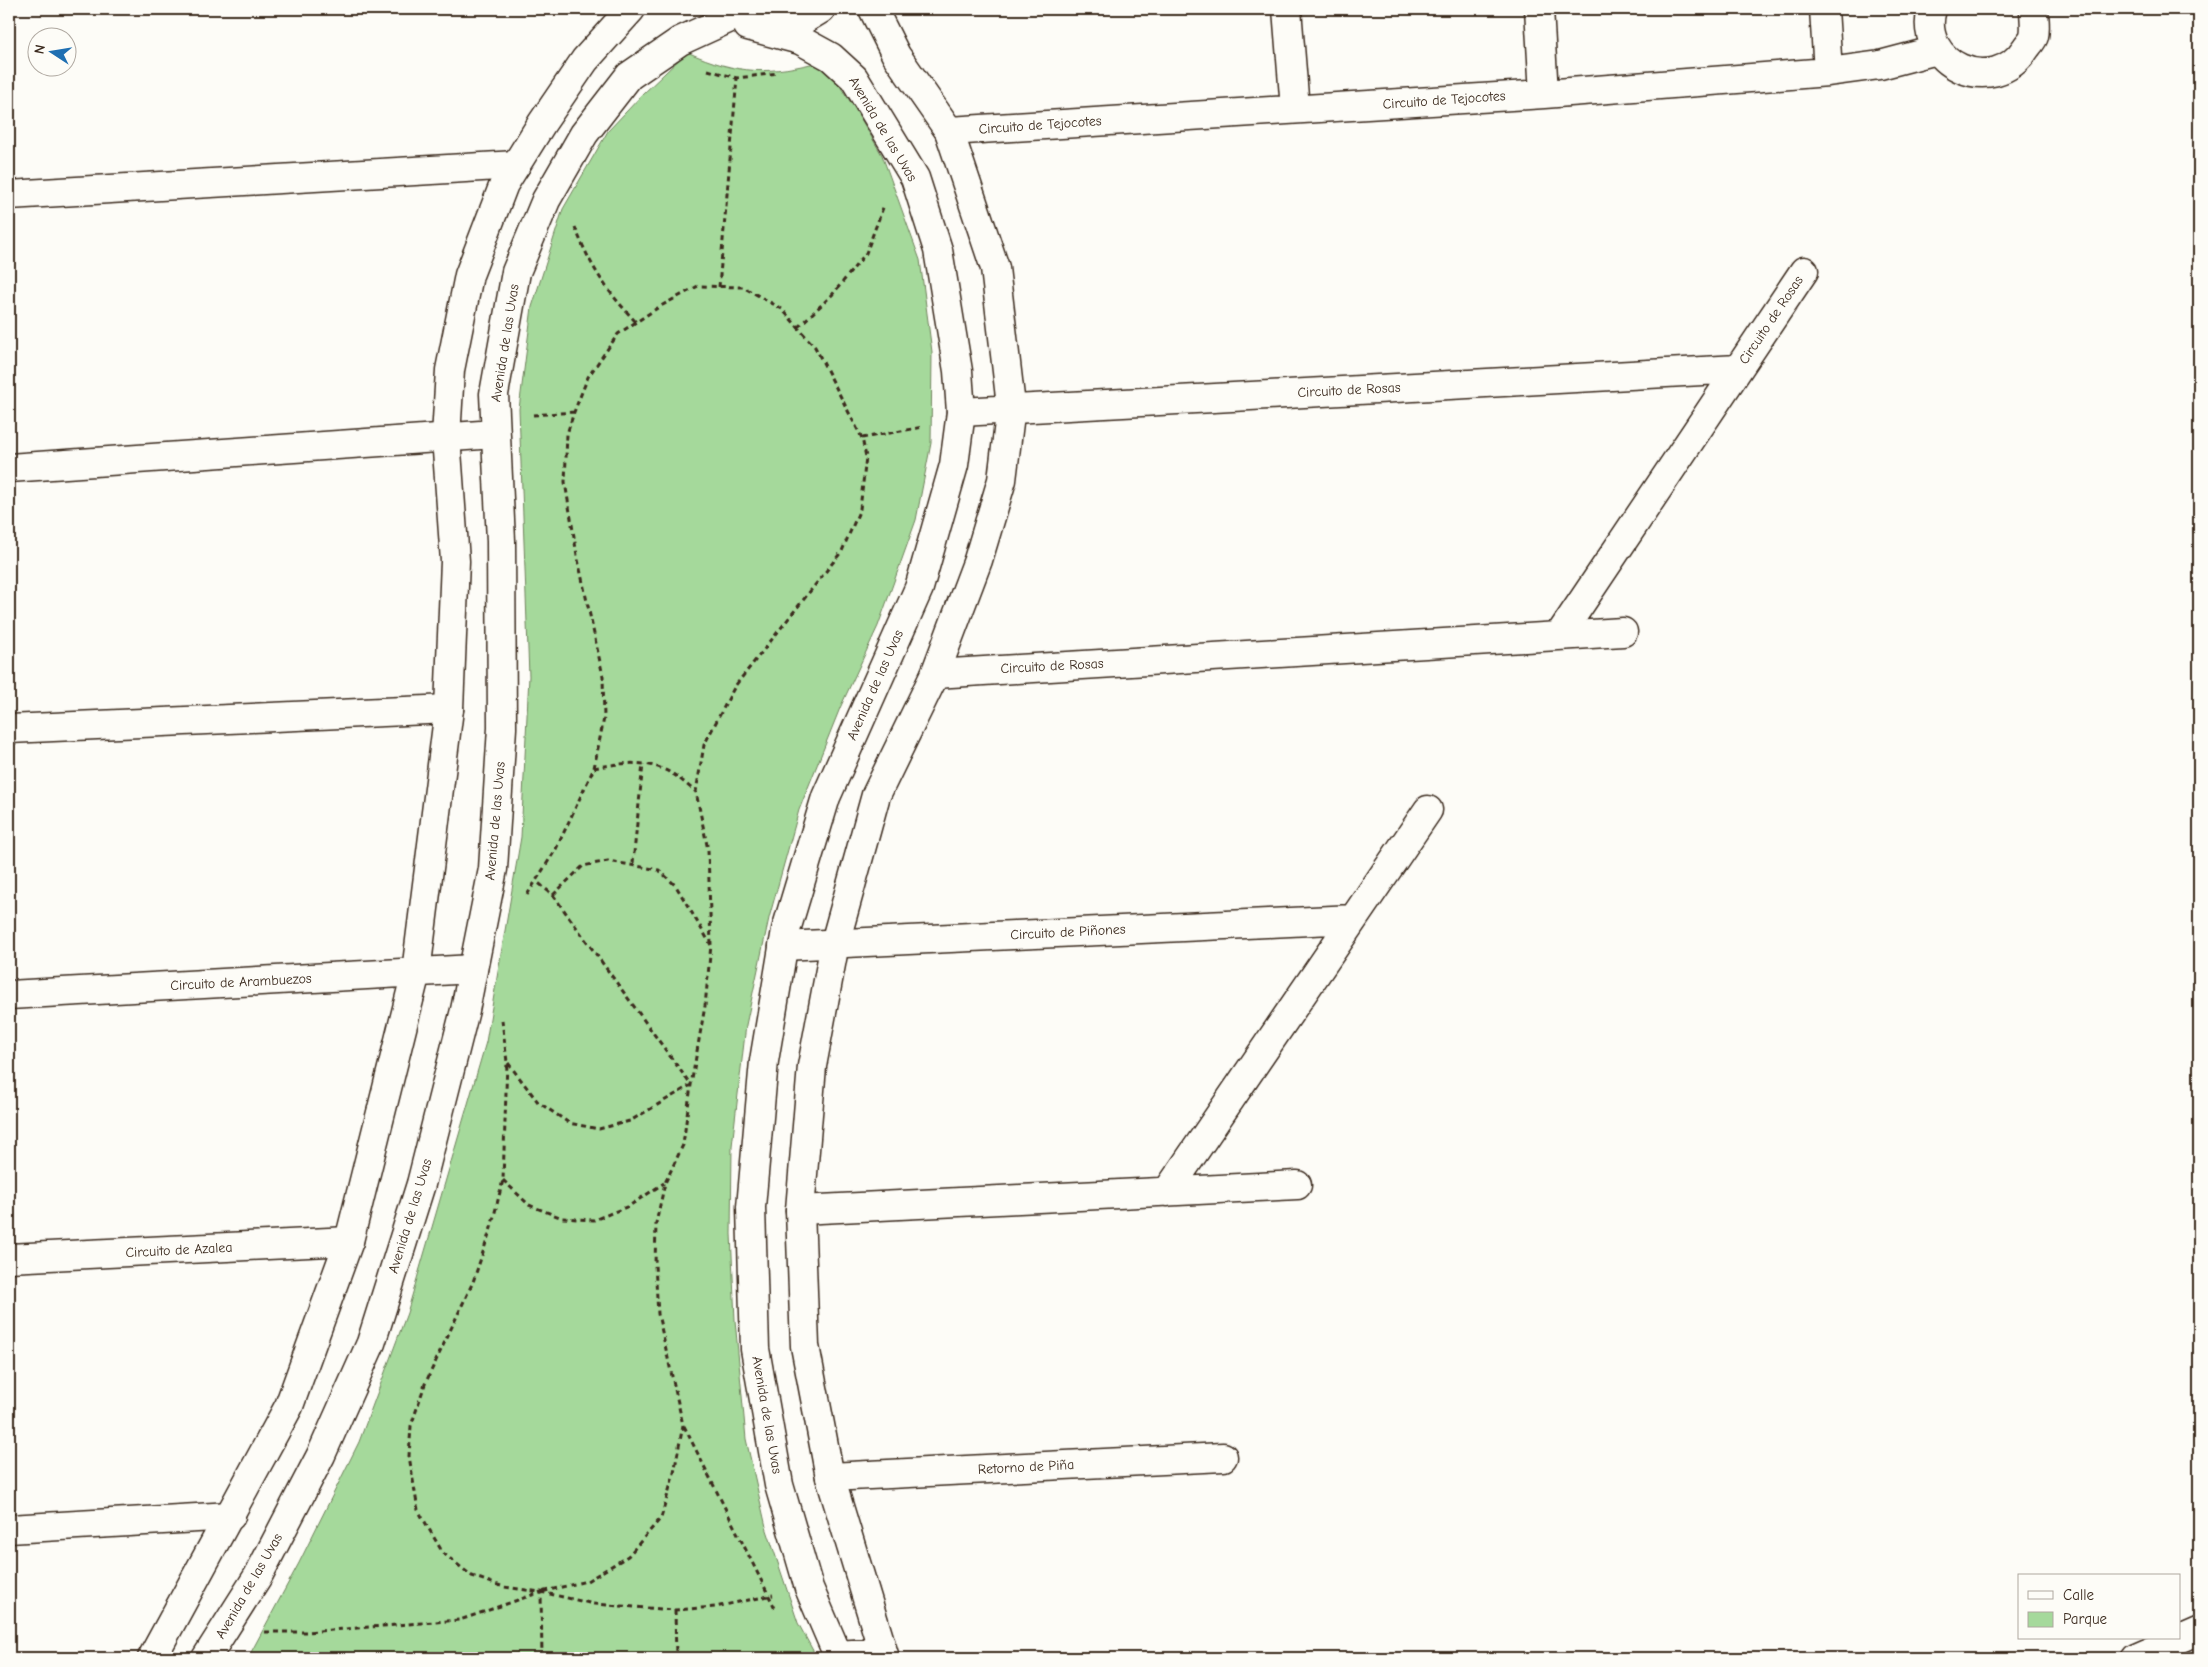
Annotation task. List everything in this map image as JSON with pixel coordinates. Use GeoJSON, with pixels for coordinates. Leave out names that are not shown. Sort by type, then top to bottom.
{"type":"FeatureCollection","features":[{"type":"Feature","properties":{"kind":"street"},"geometry":{"type":"LineString","coordinates":[[152,1658],[231,1516],[289,1406],[348,1241],[416,972],[449,709],[455,561],[446,437],[450,370],[469,275],[504,184],[585,60],[631,9]]}},
{"type":"Feature","properties":{"kind":"street"},"geometry":{"type":"LineString","coordinates":[[731,18],[798,23],[821,9]]}},
{"type":"Feature","properties":{"kind":"street"},"geometry":{"type":"LineString","coordinates":[[838,1657],[884,1655],[830,1477],[804,1346],[800,1210],[812,1066],[835,944],[876,795],[935,674],[978,560],[1002,480],[1010,408],[995,268],[949,131],[896,55],[873,9]]}},
{"type":"Feature","properties":{"kind":"street"},"geometry":{"type":"LineString","coordinates":[[1287,9],[1294,110]]}},
{"type":"Feature","properties":{"kind":"street"},"geometry":{"type":"LineString","coordinates":[[1539,9],[1544,94]]}},
{"type":"Feature","properties":{"kind":"street"},"geometry":{"type":"LineString","coordinates":[[1824,9],[1828,72]]}},
{"type":"Feature","properties":{"kind":"street"},"geometry":{"type":"LineString","coordinates":[[1932,9],[1928,21],[1937,50],[1960,70],[1990,74],[2018,61],[2034,36],[2034,9]]}},
{"type":"Feature","properties":{"kind":"street","name":"Avenida de las Uvas"},"geometry":{"type":"LineString","coordinates":[[206,1658],[258,1576],[321,1456],[370,1344],[421,1184],[465,1010],[493,869],[502,728],[501,541],[494,394],[516,272],[546,200],[584,134],[629,76],[680,41],[731,18],[800,40],[831,57],[854,78],[915,178],[938,250],[958,371],[959,422],[954,465],[919,588],[826,797],[786,930],[764,1061],[751,1207],[755,1349],[780,1485],[809,1588],[838,1657]]}},
{"type":"Feature","properties":{"kind":"street","name":"Circuito de Tejocotes"},"geometry":{"type":"LineString","coordinates":[[949,131],[1544,94],[1828,72],[1880,65],[1937,50]]}},
{"type":"Feature","properties":{"kind":"street"},"geometry":{"type":"LineString","coordinates":[[9,195],[516,166]]}},
{"type":"Feature","properties":{"kind":"street","name":"Circuito de Rosas"},"geometry":{"type":"LineString","coordinates":[[1559,636],[1804,271]]}},
{"type":"Feature","properties":{"kind":"street","name":"Circuito de Rosas"},"geometry":{"type":"LineString","coordinates":[[959,422],[1010,408],[1738,369]]}},
{"type":"Feature","properties":{"kind":"street"},"geometry":{"type":"LineString","coordinates":[[9,468],[495,434]]}},
{"type":"Feature","properties":{"kind":"street","name":"Circuito de Rosas"},"geometry":{"type":"LineString","coordinates":[[935,674],[1623,632]]}},
{"type":"Feature","properties":{"kind":"street"},"geometry":{"type":"LineString","coordinates":[[9,729],[449,709]]}},
{"type":"Feature","properties":{"kind":"street"},"geometry":{"type":"LineString","coordinates":[[1167,1192],[1428,810]]}},
{"type":"Feature","properties":{"kind":"street","name":"Circuito de Piñones"},"geometry":{"type":"LineString","coordinates":[[783,946],[1353,919]]}},
{"type":"Feature","properties":{"kind":"street","name":"Circuito de Arambuezos"},"geometry":{"type":"LineString","coordinates":[[9,995],[473,969]]}},
{"type":"Feature","properties":{"kind":"street"},"geometry":{"type":"LineString","coordinates":[[800,1210],[1297,1186]]}},
{"type":"Feature","properties":{"kind":"street","name":"Circuito de Azalea"},"geometry":{"type":"LineString","coordinates":[[9,1258],[348,1241]]}},
{"type":"Feature","properties":{"kind":"street","name":"Retorno de Piña"},"geometry":{"type":"LineString","coordinates":[[830,1477],[1223,1457]]}},
{"type":"Feature","properties":{"kind":"street"},"geometry":{"type":"LineString","coordinates":[[9,1529],[231,1516]]}},
{"type":"Feature","properties":{"kind":"street"},"geometry":{"type":"LineString","coordinates":[[2180,1638],[2199,1630]]}},
{"type":"Feature","properties":{"kind":"street"},"geometry":{"type":"LineString","coordinates":[[2135,1658],[2176,1640]]}},
{"type":"Feature","properties":{"kind":"path"},"geometry":{"type":"LineString","coordinates":[[668,50],[693,66],[738,78],[763,76],[794,70],[831,57]]}},
{"type":"Feature","properties":{"kind":"path"},"geometry":{"type":"LineString","coordinates":[[718,287],[738,78]]}},
{"type":"Feature","properties":{"kind":"path"},"geometry":{"type":"LineString","coordinates":[[798,327],[832,295],[866,253],[887,196],[915,178]]}},
{"type":"Feature","properties":{"kind":"path"},"geometry":{"type":"LineString","coordinates":[[557,182],[588,260],[611,295],[636,322]]}},
{"type":"Feature","properties":{"kind":"path"},"geometry":{"type":"LineString","coordinates":[[526,898],[556,849],[594,768],[604,718],[603,676],[577,556],[565,482],[567,434],[588,377],[618,334],[659,307],[698,286],[743,288],[782,309],[815,348],[862,438],[866,457],[860,509],[842,551],[735,686],[704,745],[696,792],[708,850],[711,945],[705,1006],[683,1145],[665,1183],[656,1223],[655,1265],[658,1314],[683,1425],[778,1614]]}},
{"type":"Feature","properties":{"kind":"path"},"geometry":{"type":"LineString","coordinates":[[862,438],[959,422]]}},
{"type":"Feature","properties":{"kind":"path"},"geometry":{"type":"LineString","coordinates":[[594,768],[616,764],[643,764],[670,772],[696,792]]}},
{"type":"Feature","properties":{"kind":"path"},"geometry":{"type":"LineString","coordinates":[[633,863],[643,764]]}},
{"type":"Feature","properties":{"kind":"path"},"geometry":{"type":"LineString","coordinates":[[554,895],[583,866],[608,861],[633,863],[659,870],[676,886],[711,945]]}},
{"type":"Feature","properties":{"kind":"path"},"geometry":{"type":"LineString","coordinates":[[536,881],[554,895],[691,1085]]}},
{"type":"Feature","properties":{"kind":"path"},"geometry":{"type":"LineString","coordinates":[[501,1012],[507,1062],[503,1180],[492,1228],[473,1282],[425,1384],[411,1426],[409,1456],[418,1510],[443,1553],[472,1576],[504,1587],[541,1592],[594,1604],[675,1610],[715,1607],[809,1588]]}},
{"type":"Feature","properties":{"kind":"path"},"geometry":{"type":"LineString","coordinates":[[507,1062],[538,1102],[568,1123],[599,1129],[630,1121],[691,1085]]}},
{"type":"Feature","properties":{"kind":"path"},"geometry":{"type":"LineString","coordinates":[[503,1180],[529,1204],[562,1218],[594,1220],[629,1206],[665,1183]]}},
{"type":"Feature","properties":{"kind":"path"},"geometry":{"type":"LineString","coordinates":[[222,1633],[306,1632],[460,1620],[541,1592],[587,1581],[628,1556],[661,1518],[674,1474],[683,1425]]}},
{"type":"Feature","properties":{"kind":"path"},"geometry":{"type":"LineString","coordinates":[[541,1592],[542,1658]]}},
{"type":"Feature","properties":{"kind":"path"},"geometry":{"type":"LineString","coordinates":[[675,1610],[676,1658]]}},
{"type":"Feature","properties":{"kind":"green space"},"geometry":{"type":"Polygon","coordinates":[[[687,52],[723,65],[754,70],[786,69],[823,61],[854,107],[882,155],[920,260],[932,352],[931,443],[916,520],[878,626],[840,708],[799,810],[769,918],[746,1025],[732,1146],[731,1234],[735,1320],[746,1439],[766,1527],[798,1623],[817,1658],[248,1658],[299,1563],[359,1442],[407,1313],[486,1042],[521,837],[529,676],[519,409],[532,307],[563,209],[608,131],[687,52]]]}}]}
